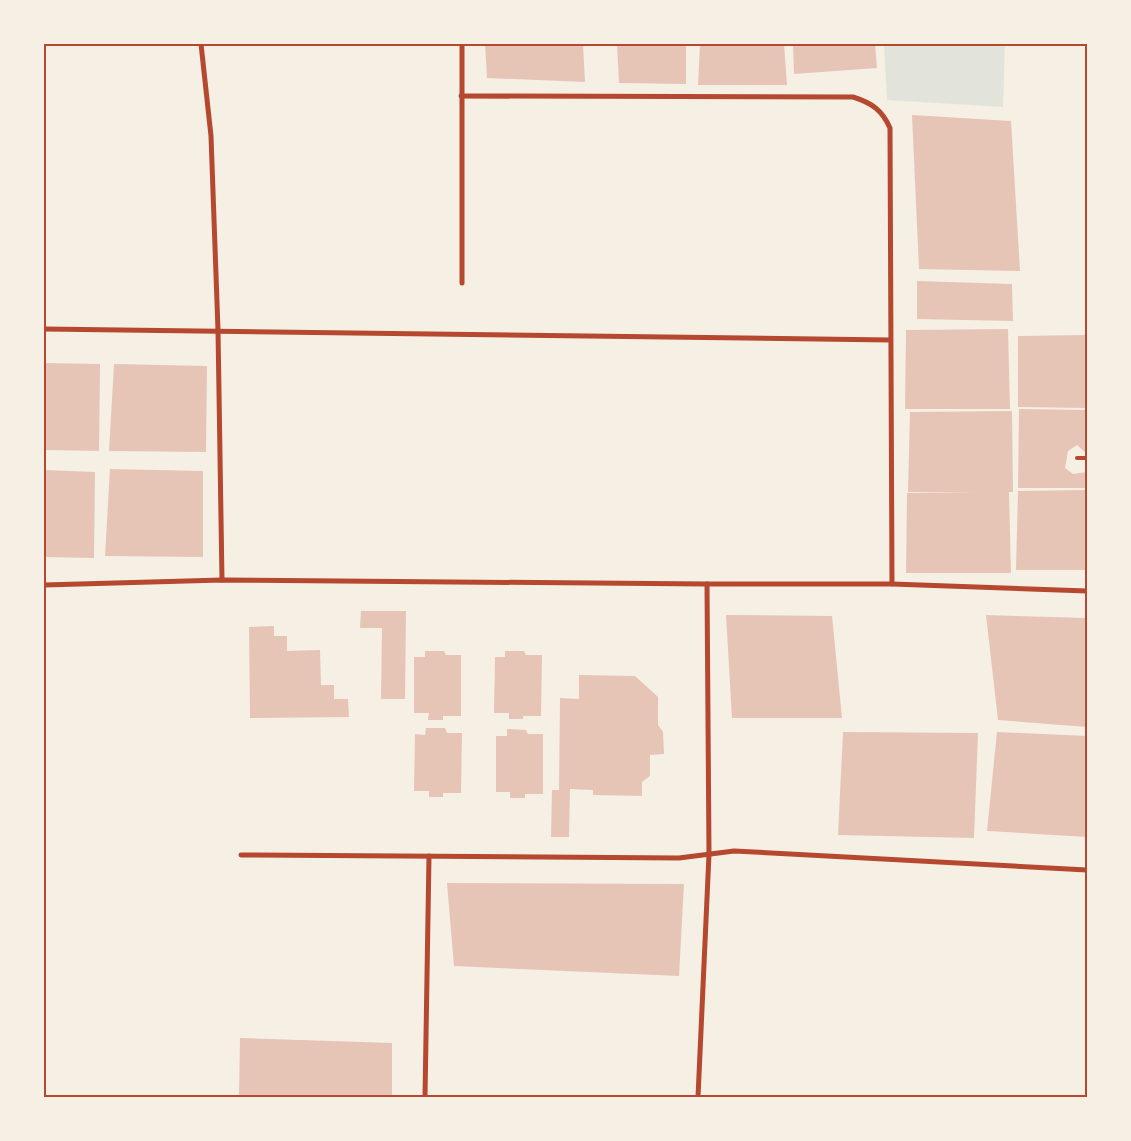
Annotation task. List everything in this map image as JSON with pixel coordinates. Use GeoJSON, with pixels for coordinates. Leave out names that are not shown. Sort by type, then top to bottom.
{"type":"FeatureCollection","features":[{"type":"Feature","properties":{"kind":"street"},"geometry":{"type":"LineString","coordinates":[[201,44],[211,136],[218,330],[222,580]]}},
{"type":"Feature","properties":{"kind":"street"},"geometry":{"type":"LineString","coordinates":[[462,44],[462,284]]}},
{"type":"Feature","properties":{"kind":"street"},"geometry":{"type":"LineString","coordinates":[[462,96],[853,97],[863,100],[884,115],[890,128],[892,584]]}},
{"type":"Feature","properties":{"kind":"street"},"geometry":{"type":"LineString","coordinates":[[44,329],[890,340]]}},
{"type":"Feature","properties":{"kind":"street"},"geometry":{"type":"LineString","coordinates":[[44,584],[222,580],[892,584],[1087,591]]}},
{"type":"Feature","properties":{"kind":"street"},"geometry":{"type":"LineString","coordinates":[[698,1097],[709,854],[707,584]]}},
{"type":"Feature","properties":{"kind":"street"},"geometry":{"type":"LineString","coordinates":[[241,855],[679,858],[728,851],[748,851],[1087,870]]}},
{"type":"Feature","properties":{"kind":"street"},"geometry":{"type":"LineString","coordinates":[[425,1097],[429,856]]}},
{"type":"Feature","properties":{"kind":"lane"},"geometry":{"type":"LineString","coordinates":[[1078,458],[1087,458]]}},
{"type":"Feature","properties":{"kind":"shaded area"},"geometry":{"type":"Polygon","coordinates":[[[884,44],[1005,44],[1003,107],[887,100],[884,44]]]}},
{"type":"Feature","properties":{"kind":"building"},"geometry":{"type":"Polygon","coordinates":[[[485,44],[583,44],[585,82],[487,78],[485,44]]]}},
{"type":"Feature","properties":{"kind":"building"},"geometry":{"type":"Polygon","coordinates":[[[617,44],[686,44],[686,84],[619,83],[617,44]]]}},
{"type":"Feature","properties":{"kind":"building"},"geometry":{"type":"Polygon","coordinates":[[[700,44],[784,44],[787,85],[698,85],[700,44]]]}},
{"type":"Feature","properties":{"kind":"building"},"geometry":{"type":"Polygon","coordinates":[[[793,44],[875,44],[877,68],[794,74],[793,44]]]}},
{"type":"Feature","properties":{"kind":"building"},"geometry":{"type":"Polygon","coordinates":[[[912,115],[1011,121],[1020,271],[919,269],[912,115]]]}},
{"type":"Feature","properties":{"kind":"building"},"geometry":{"type":"Polygon","coordinates":[[[917,281],[1012,284],[1013,321],[917,319],[917,281]]]}},
{"type":"Feature","properties":{"kind":"building"},"geometry":{"type":"Polygon","coordinates":[[[1008,329],[1010,409],[905,409],[906,330],[1008,329]]]}},
{"type":"Feature","properties":{"kind":"building"},"geometry":{"type":"Polygon","coordinates":[[[1087,335],[1087,408],[1018,407],[1018,336],[1087,335]]]}},
{"type":"Feature","properties":{"kind":"building"},"geometry":{"type":"Polygon","coordinates":[[[44,363],[100,364],[99,451],[44,450],[44,363]]]}},
{"type":"Feature","properties":{"kind":"building"},"geometry":{"type":"Polygon","coordinates":[[[114,364],[207,366],[206,452],[109,451],[114,364]]]}},
{"type":"Feature","properties":{"kind":"building"},"geometry":{"type":"Polygon","coordinates":[[[1019,409],[1087,410],[1087,454],[1077,445],[1068,451],[1065,468],[1073,474],[1087,472],[1087,488],[1018,488],[1019,409]]]}},
{"type":"Feature","properties":{"kind":"building"},"geometry":{"type":"Polygon","coordinates":[[[1012,411],[1013,492],[1009,492],[1011,573],[906,573],[907,493],[977,492],[908,492],[910,412],[1012,411]]]}},
{"type":"Feature","properties":{"kind":"building"},"geometry":{"type":"Polygon","coordinates":[[[110,469],[203,471],[203,557],[105,556],[110,469]]]}},
{"type":"Feature","properties":{"kind":"building"},"geometry":{"type":"Polygon","coordinates":[[[44,470],[95,472],[94,558],[44,557],[44,470]]]}},
{"type":"Feature","properties":{"kind":"building"},"geometry":{"type":"Polygon","coordinates":[[[1087,490],[1087,570],[1016,570],[1018,491],[1087,490]]]}},
{"type":"Feature","properties":{"kind":"building"},"geometry":{"type":"Polygon","coordinates":[[[361,611],[406,611],[405,699],[381,699],[382,628],[360,628],[361,611]]]}},
{"type":"Feature","properties":{"kind":"building"},"geometry":{"type":"Polygon","coordinates":[[[726,615],[832,616],[842,718],[732,718],[726,615]]]}},
{"type":"Feature","properties":{"kind":"building"},"geometry":{"type":"Polygon","coordinates":[[[986,615],[1087,618],[1087,727],[998,720],[986,615]]]}},
{"type":"Feature","properties":{"kind":"building"},"geometry":{"type":"Polygon","coordinates":[[[274,626],[274,636],[287,636],[287,651],[320,650],[321,685],[334,685],[334,699],[348,699],[349,717],[250,718],[249,627],[274,626]]]}},
{"type":"Feature","properties":{"kind":"building"},"geometry":{"type":"Polygon","coordinates":[[[425,651],[444,651],[446,655],[461,655],[461,716],[443,716],[443,720],[428,720],[429,713],[414,713],[414,657],[425,657],[425,651]]]}},
{"type":"Feature","properties":{"kind":"building"},"geometry":{"type":"Polygon","coordinates":[[[505,651],[524,651],[526,655],[542,655],[541,716],[523,716],[523,719],[509,719],[509,713],[494,713],[495,657],[505,657],[505,651]]]}},
{"type":"Feature","properties":{"kind":"building"},"geometry":{"type":"Polygon","coordinates":[[[579,675],[635,676],[658,697],[658,725],[663,732],[664,754],[650,755],[650,776],[642,782],[642,796],[593,795],[593,790],[570,789],[569,837],[551,837],[552,790],[559,790],[560,698],[579,699],[579,675]]]}},
{"type":"Feature","properties":{"kind":"building"},"geometry":{"type":"Polygon","coordinates":[[[426,728],[445,728],[447,733],[462,733],[461,793],[443,793],[443,797],[429,797],[429,791],[414,791],[415,734],[425,735],[426,728]]]}},
{"type":"Feature","properties":{"kind":"building"},"geometry":{"type":"Polygon","coordinates":[[[507,729],[526,730],[528,734],[543,734],[543,794],[525,794],[525,798],[510,798],[510,792],[496,792],[496,736],[507,736],[507,729]]]}},
{"type":"Feature","properties":{"kind":"building"},"geometry":{"type":"Polygon","coordinates":[[[843,732],[978,733],[974,838],[838,835],[843,732]]]}},
{"type":"Feature","properties":{"kind":"building"},"geometry":{"type":"Polygon","coordinates":[[[997,732],[1087,736],[1087,837],[987,831],[997,732]]]}},
{"type":"Feature","properties":{"kind":"building"},"geometry":{"type":"Polygon","coordinates":[[[447,883],[684,884],[679,976],[454,966],[447,883]]]}},
{"type":"Feature","properties":{"kind":"building"},"geometry":{"type":"Polygon","coordinates":[[[240,1038],[392,1043],[392,1097],[239,1097],[240,1038]]]}}]}
